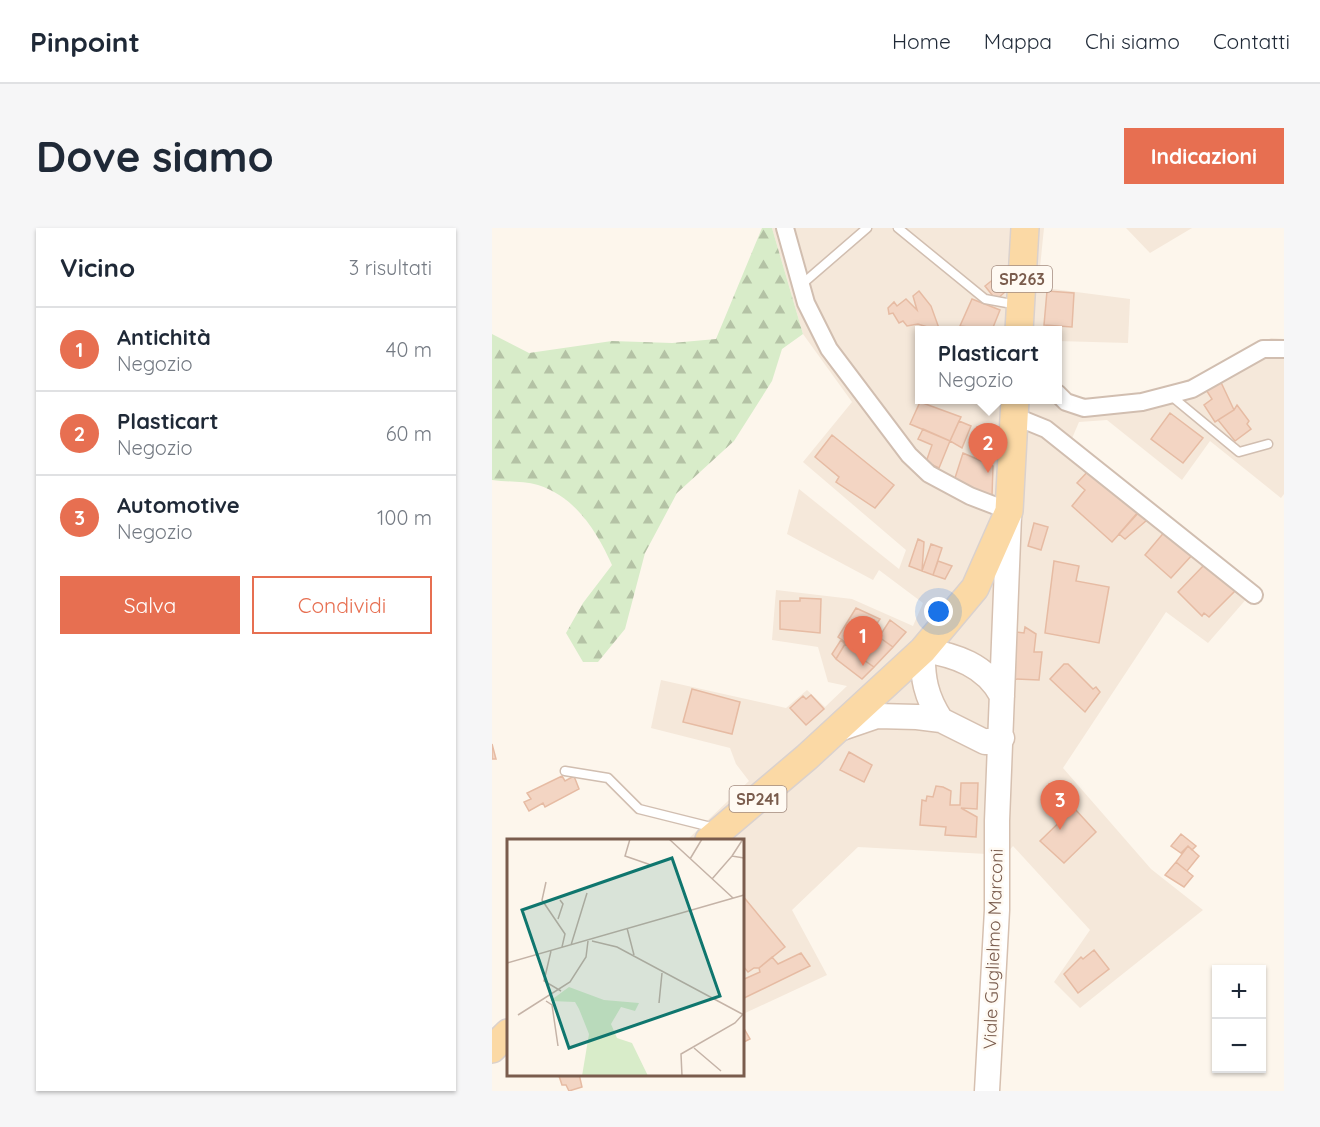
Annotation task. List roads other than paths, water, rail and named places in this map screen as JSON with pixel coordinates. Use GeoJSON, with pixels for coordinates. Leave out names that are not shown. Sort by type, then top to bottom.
{"type":"FeatureCollection","features":[{"type":"Feature","properties":{"kind":"main road","name":"SP263"},"geometry":{"type":"LineString","coordinates":[[1020,318],[1025,228]]}},
{"type":"Feature","properties":{"kind":"main road"},"geometry":{"type":"LineString","coordinates":[[1009,511],[1015,408]]}},
{"type":"Feature","properties":{"kind":"main road","name":"SP241"},"geometry":{"type":"LineString","coordinates":[[711,839],[837,730],[923,650],[975,588],[1009,511]]}},
{"type":"Feature","properties":{"kind":"main road","name":"Viale Guglielmo Marconi"},"geometry":{"type":"LineString","coordinates":[[987,1091],[997,910],[998,806],[1009,511]]}},
{"type":"Feature","properties":{"kind":"main road"},"geometry":{"type":"LineString","coordinates":[[941,720],[929,702],[922,675],[923,650],[968,661],[995,683],[1002,696]]}},
{"type":"Feature","properties":{"kind":"main road"},"geometry":{"type":"LineString","coordinates":[[837,730],[877,716],[941,720],[977,740],[985,742],[1002,738]]}},
{"type":"Feature","properties":{"kind":"main road"},"geometry":{"type":"LineString","coordinates":[[977,740],[998,806]]}},
{"type":"Feature","properties":{"kind":"main road"},"geometry":{"type":"LineString","coordinates":[[492,1048],[507,1034]]}},
{"type":"Feature","properties":{"kind":"street"},"geometry":{"type":"LineString","coordinates":[[785,228],[806,303],[829,349],[909,455],[929,474],[970,496],[1009,511]]}},
{"type":"Feature","properties":{"kind":"street"},"geometry":{"type":"LineString","coordinates":[[1062,398],[1066,402],[1084,408],[1142,402],[1192,389],[1263,349],[1284,349]]}},
{"type":"Feature","properties":{"kind":"street"},"geometry":{"type":"LineString","coordinates":[[1015,408],[1046,429],[1254,595]]}},
{"type":"Feature","properties":{"kind":"lane"},"geometry":{"type":"LineString","coordinates":[[801,285],[867,228]]}},
{"type":"Feature","properties":{"kind":"lane"},"geometry":{"type":"LineString","coordinates":[[898,228],[985,299],[1020,318]]}},
{"type":"Feature","properties":{"kind":"lane"},"geometry":{"type":"LineString","coordinates":[[1170,395],[1239,452],[1268,444]]}},
{"type":"Feature","properties":{"kind":"lane"},"geometry":{"type":"LineString","coordinates":[[565,771],[608,778],[639,809],[707,826],[711,839]]}},
{"type":"Feature","properties":{"kind":"place","name":"Plasticart"},"geometry":{"type":"Point","coordinates":[988,473]}},
{"type":"Feature","properties":{"kind":"place","name":"Antichità"},"geometry":{"type":"Point","coordinates":[863,666]}},
{"type":"Feature","properties":{"kind":"place","name":"Automotive"},"geometry":{"type":"Point","coordinates":[1060,830]}}]}
